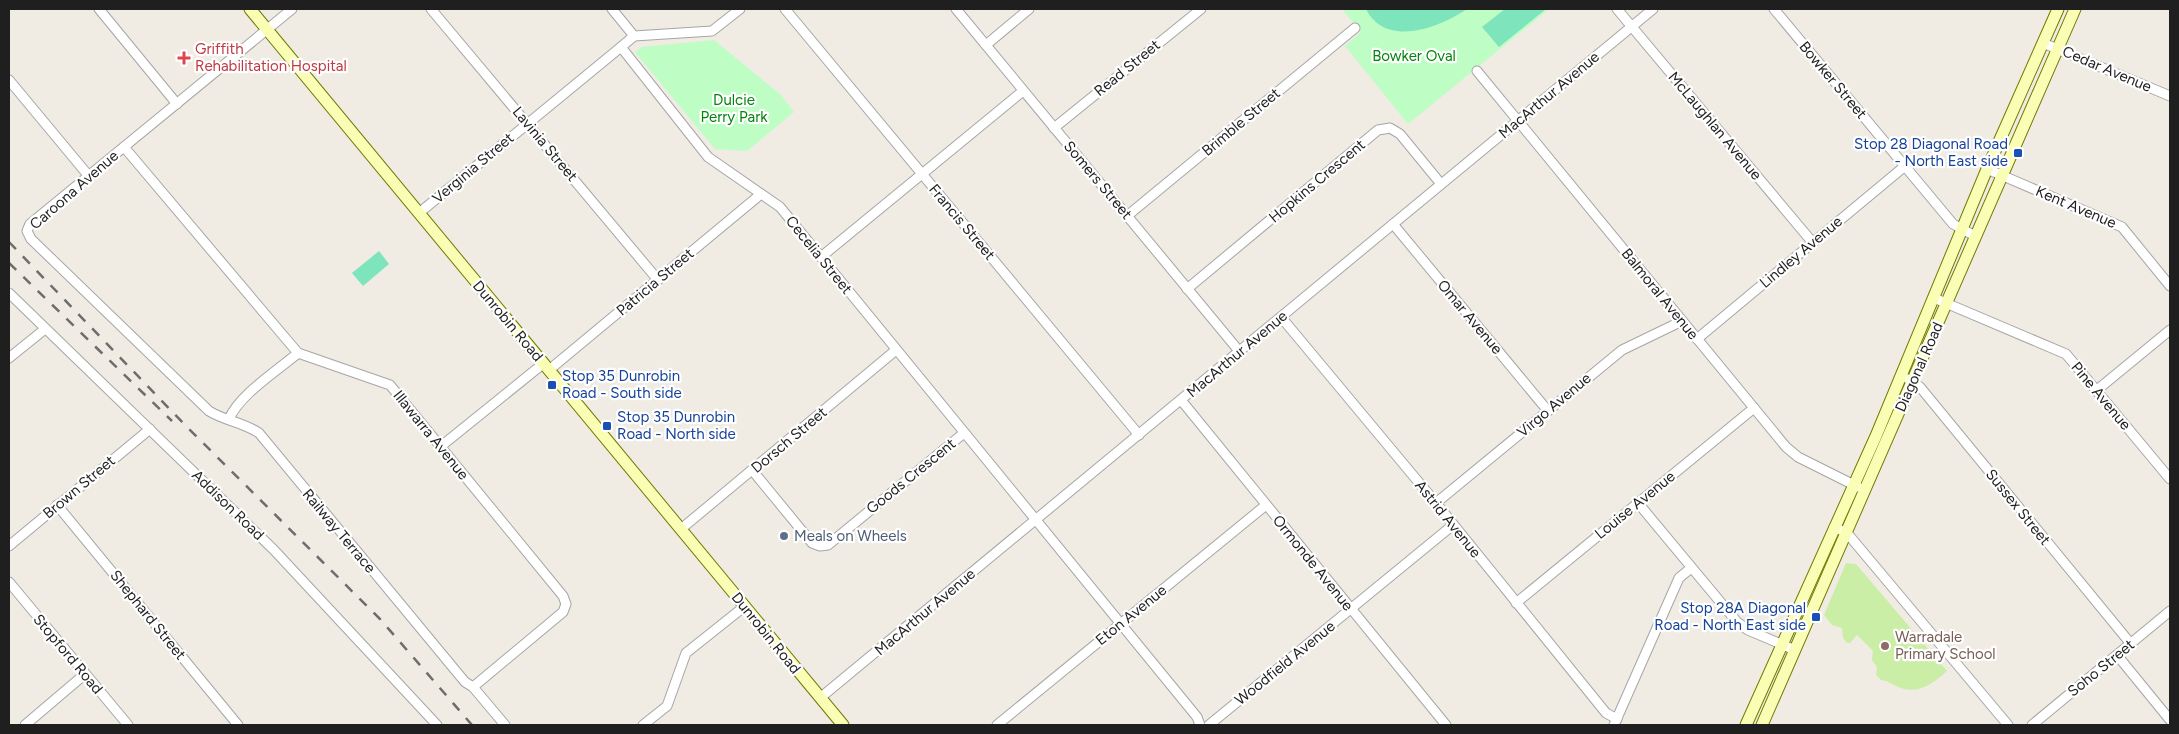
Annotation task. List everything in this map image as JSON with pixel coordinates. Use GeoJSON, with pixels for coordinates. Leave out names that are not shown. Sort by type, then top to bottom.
{"type":"FeatureCollection","features":[{"type":"Feature","properties":{"kind":"main road","name":"Dunrobin Road"},"geometry":{"type":"LineString","coordinates":[[250,9],[843,725]]}},
{"type":"Feature","properties":{"kind":"main road","name":"Diagonal Road"},"geometry":{"type":"LineString","coordinates":[[1746,725],[1853,485],[1934,298],[1987,169],[2058,9]]}},
{"type":"Feature","properties":{"kind":"main road","name":"Diagonal Road"},"geometry":{"type":"LineString","coordinates":[[1762,725],[2075,9]]}},
{"type":"Feature","properties":{"kind":"street"},"geometry":{"type":"LineString","coordinates":[[99,9],[177,104]]}},
{"type":"Feature","properties":{"kind":"street","name":"Caroona Avenue"},"geometry":{"type":"LineString","coordinates":[[229,419],[218,417],[209,411],[31,239],[27,231],[30,224],[88,175],[292,9]]}},
{"type":"Feature","properties":{"kind":"street","name":"Lavinia Street"},"geometry":{"type":"LineString","coordinates":[[431,9],[658,280]]}},
{"type":"Feature","properties":{"kind":"street"},"geometry":{"type":"LineString","coordinates":[[612,9],[634,36]]}},
{"type":"Feature","properties":{"kind":"street"},"geometry":{"type":"LineString","coordinates":[[621,47],[634,36],[712,32],[740,9]]}},
{"type":"Feature","properties":{"kind":"street","name":"Francis Street"},"geometry":{"type":"LineString","coordinates":[[785,9],[1139,435]]}},
{"type":"Feature","properties":{"kind":"street","name":"Somers Street"},"geometry":{"type":"LineString","coordinates":[[956,9],[1240,351]]}},
{"type":"Feature","properties":{"kind":"street"},"geometry":{"type":"LineString","coordinates":[[986,45],[1030,9]]}},
{"type":"Feature","properties":{"kind":"street","name":"Read Street"},"geometry":{"type":"LineString","coordinates":[[1054,128],[1201,9]]}},
{"type":"Feature","properties":{"kind":"street","name":"McLaughlan Avenue"},"geometry":{"type":"LineString","coordinates":[[1617,9],[1812,243]]}},
{"type":"Feature","properties":{"kind":"street","name":"MacArthur Avenue"},"geometry":{"type":"LineString","coordinates":[[820,698],[1653,9]]}},
{"type":"Feature","properties":{"kind":"street","name":"Bowker Street"},"geometry":{"type":"LineString","coordinates":[[1774,9],[1953,224],[1975,236]]}},
{"type":"Feature","properties":{"kind":"street","name":"Brimble Street"},"geometry":{"type":"LineString","coordinates":[[1127,216],[1355,28]]}},
{"type":"Feature","properties":{"kind":"street","name":"Cedar Avenue"},"geometry":{"type":"LineString","coordinates":[[2043,43],[2170,96]]}},
{"type":"Feature","properties":{"kind":"street","name":"Verginia Street"},"geometry":{"type":"LineString","coordinates":[[419,213],[621,47]]}},
{"type":"Feature","properties":{"kind":"street","name":"Cecelia Street"},"geometry":{"type":"LineString","coordinates":[[621,47],[708,157],[780,207],[1197,717],[1200,725]]}},
{"type":"Feature","properties":{"kind":"street","name":"Balmoral Avenue"},"geometry":{"type":"LineString","coordinates":[[1477,71],[1786,447],[1798,457],[1866,490]]}},
{"type":"Feature","properties":{"kind":"street"},"geometry":{"type":"LineString","coordinates":[[9,80],[88,175]]}},
{"type":"Feature","properties":{"kind":"street"},"geometry":{"type":"LineString","coordinates":[[821,257],[1023,91]]}},
{"type":"Feature","properties":{"kind":"street","name":"Hopkins Crescent"},"geometry":{"type":"LineString","coordinates":[[1188,289],[1378,130],[1390,128],[1400,134],[1441,184]]}},
{"type":"Feature","properties":{"kind":"street"},"geometry":{"type":"LineString","coordinates":[[124,146],[298,353],[241,401],[229,419]]}},
{"type":"Feature","properties":{"kind":"street","name":"Lindley Avenue"},"geometry":{"type":"LineString","coordinates":[[1697,339],[1905,166]]}},
{"type":"Feature","properties":{"kind":"street","name":"Kent Avenue"},"geometry":{"type":"LineString","coordinates":[[1987,169],[2122,227],[2170,286]]}},
{"type":"Feature","properties":{"kind":"street","name":"Patricia Street"},"geometry":{"type":"LineString","coordinates":[[440,447],[547,367],[658,280],[761,194]]}},
{"type":"Feature","properties":{"kind":"street","name":"Omar Avenue"},"geometry":{"type":"LineString","coordinates":[[1393,224],[1548,411]]}},
{"type":"Feature","properties":{"kind":"street","name":"Addison Road"},"geometry":{"type":"LineString","coordinates":[[9,293],[274,550],[437,725]]}},
{"type":"Feature","properties":{"kind":"street","name":"Pine Avenue"},"geometry":{"type":"LineString","coordinates":[[1934,298],[2066,354],[2170,479]]}},
{"type":"Feature","properties":{"kind":"street","name":"Astrid Avenue"},"geometry":{"type":"LineString","coordinates":[[1280,317],[1436,503],[1615,722]]}},
{"type":"Feature","properties":{"kind":"street","name":"Virgo Avenue"},"geometry":{"type":"LineString","coordinates":[[1436,503],[1622,350],[1682,321]]}},
{"type":"Feature","properties":{"kind":"street"},"geometry":{"type":"LineString","coordinates":[[9,358],[46,329]]}},
{"type":"Feature","properties":{"kind":"street"},"geometry":{"type":"LineString","coordinates":[[2097,390],[2170,330]]}},
{"type":"Feature","properties":{"kind":"street","name":"Dorsch Street"},"geometry":{"type":"LineString","coordinates":[[681,529],[896,350]]}},
{"type":"Feature","properties":{"kind":"street","name":"Illawarra Avenue"},"geometry":{"type":"LineString","coordinates":[[298,353],[390,385],[563,596],[566,604],[563,612],[473,687]]}},
{"type":"Feature","properties":{"kind":"street","name":"Sussex Street"},"geometry":{"type":"LineString","coordinates":[[1900,376],[1912,381],[1926,394],[2131,644]]}},
{"type":"Feature","properties":{"kind":"street","name":"Ormonde Avenue"},"geometry":{"type":"LineString","coordinates":[[1181,400],[1443,722]]}},
{"type":"Feature","properties":{"kind":"street","name":"Louise Avenue"},"geometry":{"type":"LineString","coordinates":[[1516,603],[1754,408]]}},
{"type":"Feature","properties":{"kind":"street","name":"Railway Terrace"},"geometry":{"type":"LineString","coordinates":[[229,419],[247,425],[259,433],[465,682],[473,687],[504,725]]}},
{"type":"Feature","properties":{"kind":"street","name":"Brown Street"},"geometry":{"type":"LineString","coordinates":[[9,546],[150,429]]}},
{"type":"Feature","properties":{"kind":"street","name":"Goods Crescent"},"geometry":{"type":"LineString","coordinates":[[752,470],[812,543],[820,546],[828,545],[964,433]]}},
{"type":"Feature","properties":{"kind":"street"},"geometry":{"type":"LineString","coordinates":[[1638,503],[1737,622],[1748,630],[1795,650]]}},
{"type":"Feature","properties":{"kind":"street","name":"Shephard Street"},"geometry":{"type":"LineString","coordinates":[[58,505],[238,725]]}},
{"type":"Feature","properties":{"kind":"street","name":"Eton Avenue"},"geometry":{"type":"LineString","coordinates":[[997,725],[1266,505]]}},
{"type":"Feature","properties":{"kind":"street","name":"Woodfield Avenue"},"geometry":{"type":"LineString","coordinates":[[1209,725],[1453,525]]}},
{"type":"Feature","properties":{"kind":"street"},"geometry":{"type":"LineString","coordinates":[[1834,527],[1847,533],[2008,725]]}},
{"type":"Feature","properties":{"kind":"street"},"geometry":{"type":"LineString","coordinates":[[1615,722],[1680,578],[1691,568]]}},
{"type":"Feature","properties":{"kind":"street","name":"Stopford Road"},"geometry":{"type":"LineString","coordinates":[[9,582],[128,725]]}},
{"type":"Feature","properties":{"kind":"street"},"geometry":{"type":"LineString","coordinates":[[643,725],[667,706],[686,653],[745,606]]}},
{"type":"Feature","properties":{"kind":"street","name":"Soho Street"},"geometry":{"type":"LineString","coordinates":[[2032,725],[2170,611]]}},
{"type":"Feature","properties":{"kind":"street"},"geometry":{"type":"LineString","coordinates":[[2117,655],[2170,720]]}},
{"type":"Feature","properties":{"kind":"street"},"geometry":{"type":"LineString","coordinates":[[25,725],[85,674]]}},
{"type":"Feature","properties":{"kind":"street"},"geometry":{"type":"LineString","coordinates":[[1432,725],[1443,722]]}},
{"type":"Feature","properties":{"kind":"green space","name":"Bowker Oval"},"geometry":{"type":"Polygon","coordinates":[[[1342,9],[1549,9],[1408,124],[1345,46],[1361,32],[1342,9]]]}},
{"type":"Feature","properties":{"kind":"green space"},"geometry":{"type":"Polygon","coordinates":[[[1366,9],[1467,9],[1443,22],[1428,27],[1414,31],[1400,31],[1386,28],[1375,21],[1366,9]]]}},
{"type":"Feature","properties":{"kind":"green space"},"geometry":{"type":"Polygon","coordinates":[[[1505,9],[1546,9],[1499,47],[1482,27],[1505,9]]]}},
{"type":"Feature","properties":{"kind":"green space","name":"Dulcie Perry Park"},"geometry":{"type":"Polygon","coordinates":[[[714,40],[781,95],[794,112],[747,151],[715,149],[635,52],[642,47],[714,40]]]}},
{"type":"Feature","properties":{"kind":"green space"},"geometry":{"type":"Polygon","coordinates":[[[379,251],[389,264],[363,286],[352,273],[379,251]]]}},
{"type":"Feature","properties":{"kind":"green space"},"geometry":{"type":"Polygon","coordinates":[[[1846,563],[1856,564],[1947,671],[1929,685],[1911,690],[1881,680],[1876,675],[1877,667],[1872,660],[1873,651],[1857,635],[1850,643],[1847,643],[1843,638],[1842,628],[1832,625],[1824,615],[1846,563]]]}},
{"type":"Feature","properties":{"kind":"railway"},"geometry":{"type":"LineString","coordinates":[[9,242],[185,425],[380,619],[472,725]]}},
{"type":"Feature","properties":{"kind":"railway"},"geometry":{"type":"LineString","coordinates":[[9,263],[172,421]]}},
{"type":"Feature","properties":{"kind":"place","name":"Griffith Rehabilitation Hospital"},"geometry":{"type":"Point","coordinates":[184,58]}},
{"type":"Feature","properties":{"kind":"place","name":"Stop 28 Diagonal Road - North East side"},"geometry":{"type":"Point","coordinates":[2018,153]}},
{"type":"Feature","properties":{"kind":"place","name":"Stop 35 Dunrobin Road - South side"},"geometry":{"type":"Point","coordinates":[552,385]}},
{"type":"Feature","properties":{"kind":"place","name":"Stop 35 Dunrobin Road - North side"},"geometry":{"type":"Point","coordinates":[607,426]}},
{"type":"Feature","properties":{"kind":"place","name":"Meals on Wheels"},"geometry":{"type":"Point","coordinates":[784,536]}},
{"type":"Feature","properties":{"kind":"place","name":"Stop 28A Diagonal Road - North East side"},"geometry":{"type":"Point","coordinates":[1816,617]}},
{"type":"Feature","properties":{"kind":"place","name":"Warradale Primary School"},"geometry":{"type":"Point","coordinates":[1885,646]}}]}
